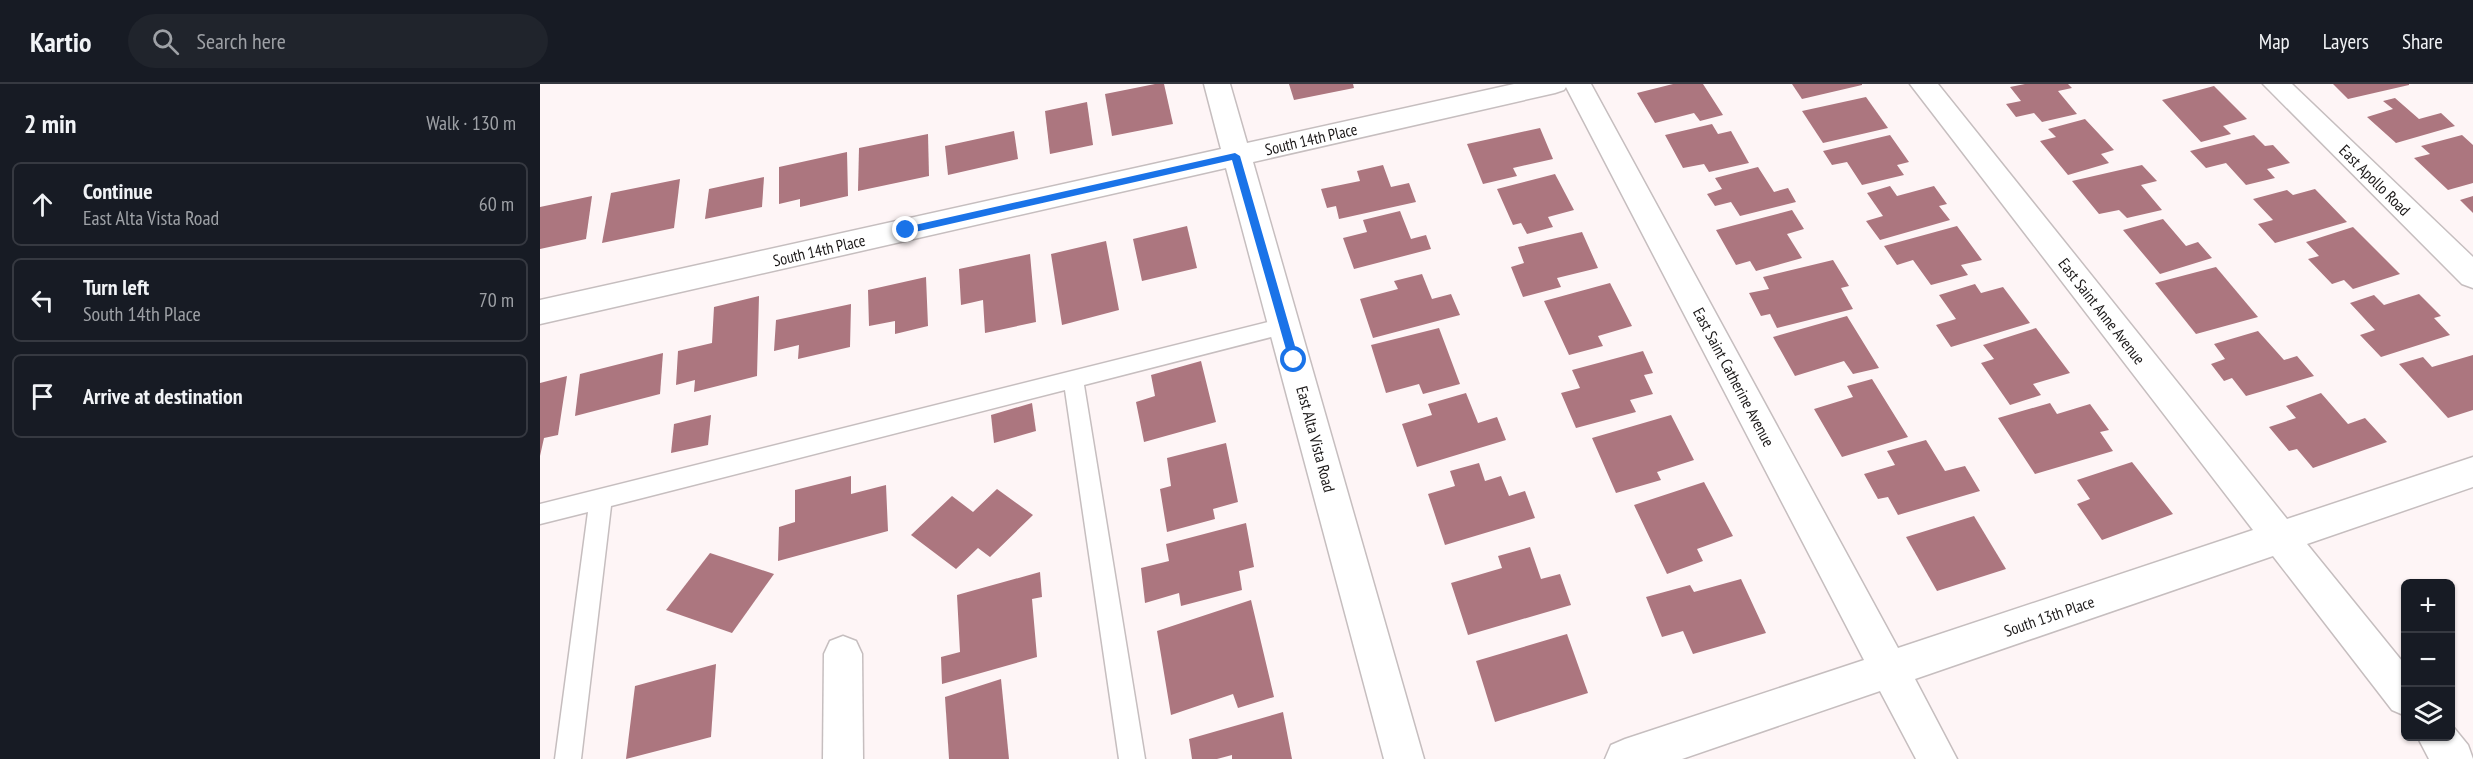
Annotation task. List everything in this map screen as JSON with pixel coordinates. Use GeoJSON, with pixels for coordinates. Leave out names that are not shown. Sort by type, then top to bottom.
{"type":"FeatureCollection","features":[{"type":"Feature","properties":{"kind":"street","name":"East Alta Vista Road"},"geometry":{"type":"LineString","coordinates":[[1217,84],[1235,156],[1404,759]]}},
{"type":"Feature","properties":{"kind":"street","name":"South 14th Place"},"geometry":{"type":"LineString","coordinates":[[540,312],[1555,84]]}},
{"type":"Feature","properties":{"kind":"street","name":"East Saint Catherine Avenue"},"geometry":{"type":"LineString","coordinates":[[1578,84],[1937,759]]}},
{"type":"Feature","properties":{"kind":"street","name":"East Saint Anne Avenue"},"geometry":{"type":"LineString","coordinates":[[1923,84],[2401,691]]}},
{"type":"Feature","properties":{"kind":"street","name":"East Apollo Road"},"geometry":{"type":"LineString","coordinates":[[2276,84],[2473,276]]}},
{"type":"Feature","properties":{"kind":"street","name":"South 13th Place"},"geometry":{"type":"LineString","coordinates":[[1625,759],[2473,472]]}},
{"type":"Feature","properties":{"kind":"street"},"geometry":{"type":"LineString","coordinates":[[843,654],[843,759]]}},
{"type":"Feature","properties":{"kind":"street"},"geometry":{"type":"LineString","coordinates":[[2440,741],[2454,759]]}},
{"type":"Feature","properties":{"kind":"lane"},"geometry":{"type":"LineString","coordinates":[[540,514],[1284,326]]}},
{"type":"Feature","properties":{"kind":"lane"},"geometry":{"type":"LineString","coordinates":[[1073,378],[1132,759]]}},
{"type":"Feature","properties":{"kind":"lane"},"geometry":{"type":"LineString","coordinates":[[568,759],[601,499]]}},
{"type":"Feature","properties":{"kind":"building"},"geometry":{"type":"Polygon","coordinates":[[[1164,84],[1173,124],[1112,136],[1105,94],[1164,84]]]}},
{"type":"Feature","properties":{"kind":"building"},"geometry":{"type":"Polygon","coordinates":[[[1289,84],[1353,84],[1354,88],[1294,100],[1289,84]]]}},
{"type":"Feature","properties":{"kind":"building"},"geometry":{"type":"Polygon","coordinates":[[[1673,84],[1703,84],[1723,115],[1700,121],[1694,113],[1655,123],[1637,93],[1673,84]]]}},
{"type":"Feature","properties":{"kind":"building"},"geometry":{"type":"Polygon","coordinates":[[[1792,84],[1862,84],[1862,85],[1802,99],[1792,84]]]}},
{"type":"Feature","properties":{"kind":"building"},"geometry":{"type":"Polygon","coordinates":[[[2025,84],[2068,84],[2072,88],[2058,91],[2077,114],[2042,122],[2034,113],[2016,117],[2006,104],[2021,101],[2010,87],[2025,84]]]}},
{"type":"Feature","properties":{"kind":"building"},"geometry":{"type":"Polygon","coordinates":[[[2333,84],[2409,84],[2409,85],[2348,99],[2333,84]]]}},
{"type":"Feature","properties":{"kind":"building"},"geometry":{"type":"Polygon","coordinates":[[[2214,86],[2247,119],[2223,126],[2231,134],[2201,142],[2162,100],[2214,86]]]}},
{"type":"Feature","properties":{"kind":"building"},"geometry":{"type":"Polygon","coordinates":[[[1866,97],[1888,128],[1823,143],[1802,111],[1866,97]]]}},
{"type":"Feature","properties":{"kind":"building"},"geometry":{"type":"Polygon","coordinates":[[[2395,98],[2419,119],[2441,113],[2455,126],[2396,143],[2367,117],[2393,109],[2383,101],[2395,98]]]}},
{"type":"Feature","properties":{"kind":"building"},"geometry":{"type":"Polygon","coordinates":[[[1087,102],[1093,145],[1050,154],[1045,111],[1087,102]]]}},
{"type":"Feature","properties":{"kind":"building"},"geometry":{"type":"Polygon","coordinates":[[[2085,119],[2114,150],[2101,154],[2109,163],[2068,175],[2040,141],[2056,137],[2048,129],[2085,119]]]}},
{"type":"Feature","properties":{"kind":"building"},"geometry":{"type":"Polygon","coordinates":[[[1712,124],[1718,134],[1731,131],[1749,163],[1709,172],[1704,164],[1683,168],[1665,135],[1712,124]]]}},
{"type":"Feature","properties":{"kind":"building"},"geometry":{"type":"Polygon","coordinates":[[[1540,128],[1553,159],[1513,168],[1517,176],[1483,184],[1467,144],[1540,128]]]}},
{"type":"Feature","properties":{"kind":"building"},"geometry":{"type":"Polygon","coordinates":[[[1014,131],[1018,159],[948,175],[945,146],[1014,131]]]}},
{"type":"Feature","properties":{"kind":"building"},"geometry":{"type":"Polygon","coordinates":[[[928,134],[929,176],[858,191],[859,148],[928,134]]]}},
{"type":"Feature","properties":{"kind":"building"},"geometry":{"type":"Polygon","coordinates":[[[1890,135],[1909,162],[1897,165],[1904,175],[1862,185],[1847,162],[1832,165],[1823,151],[1890,135]]]}},
{"type":"Feature","properties":{"kind":"building"},"geometry":{"type":"Polygon","coordinates":[[[2254,135],[2265,146],[2273,145],[2290,163],[2267,169],[2275,178],[2246,185],[2226,163],[2206,168],[2190,151],[2254,135]]]}},
{"type":"Feature","properties":{"kind":"building"},"geometry":{"type":"Polygon","coordinates":[[[2462,135],[2473,145],[2473,183],[2448,190],[2414,158],[2430,154],[2421,146],[2462,135]]]}},
{"type":"Feature","properties":{"kind":"building"},"geometry":{"type":"Polygon","coordinates":[[[847,152],[848,196],[800,207],[800,199],[779,204],[779,167],[847,152]]]}},
{"type":"Feature","properties":{"kind":"building"},"geometry":{"type":"Polygon","coordinates":[[[1383,165],[1391,187],[1409,183],[1416,202],[1339,219],[1336,206],[1327,208],[1321,189],[1360,181],[1357,171],[1383,165]]]}},
{"type":"Feature","properties":{"kind":"building"},"geometry":{"type":"Polygon","coordinates":[[[2142,165],[2157,181],[2141,185],[2162,210],[2127,218],[2119,210],[2099,214],[2072,181],[2142,165]]]}},
{"type":"Feature","properties":{"kind":"building"},"geometry":{"type":"Polygon","coordinates":[[[1758,167],[1774,192],[1788,188],[1796,202],[1740,216],[1731,202],[1715,206],[1707,194],[1722,189],[1715,178],[1758,167]]]}},
{"type":"Feature","properties":{"kind":"building"},"geometry":{"type":"Polygon","coordinates":[[[1555,174],[1574,210],[1548,217],[1553,227],[1527,234],[1521,223],[1513,225],[1497,189],[1555,174]]]}},
{"type":"Feature","properties":{"kind":"building"},"geometry":{"type":"Polygon","coordinates":[[[764,177],[762,207],[705,219],[709,189],[764,177]]]}},
{"type":"Feature","properties":{"kind":"building"},"geometry":{"type":"Polygon","coordinates":[[[680,179],[674,228],[602,243],[611,193],[680,179]]]}},
{"type":"Feature","properties":{"kind":"building"},"geometry":{"type":"Polygon","coordinates":[[[1890,186],[1897,196],[1934,186],[1947,204],[1939,206],[1950,220],[1880,240],[1866,221],[1883,216],[1867,193],[1890,186]]]}},
{"type":"Feature","properties":{"kind":"building"},"geometry":{"type":"Polygon","coordinates":[[[2315,189],[2347,222],[2275,243],[2258,224],[2273,220],[2253,199],[2287,190],[2293,195],[2315,189]]]}},
{"type":"Feature","properties":{"kind":"building"},"geometry":{"type":"Polygon","coordinates":[[[592,196],[586,239],[540,249],[540,207],[592,196]]]}},
{"type":"Feature","properties":{"kind":"building"},"geometry":{"type":"Polygon","coordinates":[[[2473,196],[2473,213],[2460,200],[2473,196]]]}},
{"type":"Feature","properties":{"kind":"building"},"geometry":{"type":"Polygon","coordinates":[[[1792,210],[1804,229],[1787,234],[1802,258],[1756,271],[1750,261],[1736,265],[1716,230],[1792,210]]]}},
{"type":"Feature","properties":{"kind":"building"},"geometry":{"type":"Polygon","coordinates":[[[1400,211],[1411,239],[1426,235],[1431,249],[1354,269],[1343,238],[1367,232],[1363,220],[1400,211]]]}},
{"type":"Feature","properties":{"kind":"building"},"geometry":{"type":"Polygon","coordinates":[[[2163,219],[2186,246],[2198,242],[2212,258],[2160,274],[2123,230],[2163,219]]]}},
{"type":"Feature","properties":{"kind":"building"},"geometry":{"type":"Polygon","coordinates":[[[1187,226],[1197,268],[1142,281],[1133,239],[1187,226]]]}},
{"type":"Feature","properties":{"kind":"building"},"geometry":{"type":"Polygon","coordinates":[[[1957,226],[1982,260],[1961,265],[1968,275],[1931,285],[1913,260],[1897,265],[1884,246],[1957,226]]]}},
{"type":"Feature","properties":{"kind":"building"},"geometry":{"type":"Polygon","coordinates":[[[2353,227],[2400,274],[2353,289],[2344,280],[2332,284],[2308,259],[2319,256],[2306,242],[2353,227]]]}},
{"type":"Feature","properties":{"kind":"building"},"geometry":{"type":"Polygon","coordinates":[[[1582,232],[1598,268],[1557,278],[1561,287],[1523,297],[1511,267],[1524,263],[1518,247],[1582,232]]]}},
{"type":"Feature","properties":{"kind":"building"},"geometry":{"type":"Polygon","coordinates":[[[1106,241],[1119,310],[1062,325],[1051,254],[1106,241]]]}},
{"type":"Feature","properties":{"kind":"building"},"geometry":{"type":"Polygon","coordinates":[[[1030,254],[1036,322],[985,333],[983,300],[961,305],[959,269],[1030,254]]]}},
{"type":"Feature","properties":{"kind":"building"},"geometry":{"type":"Polygon","coordinates":[[[1833,260],[1849,286],[1841,288],[1853,309],[1777,328],[1770,314],[1761,316],[1749,293],[1769,289],[1763,277],[1833,260]]]}},
{"type":"Feature","properties":{"kind":"building"},"geometry":{"type":"Polygon","coordinates":[[[2216,267],[2258,317],[2196,334],[2155,283],[2216,267]]]}},
{"type":"Feature","properties":{"kind":"building"},"geometry":{"type":"Polygon","coordinates":[[[1422,274],[1432,299],[1451,294],[1460,315],[1373,338],[1360,299],[1398,289],[1394,281],[1422,274]]]}},
{"type":"Feature","properties":{"kind":"building"},"geometry":{"type":"Polygon","coordinates":[[[926,277],[928,326],[895,334],[895,321],[869,326],[868,290],[926,277]]]}},
{"type":"Feature","properties":{"kind":"building"},"geometry":{"type":"Polygon","coordinates":[[[1610,283],[1632,326],[1598,336],[1603,346],[1569,355],[1544,301],[1610,283]]]}},
{"type":"Feature","properties":{"kind":"building"},"geometry":{"type":"Polygon","coordinates":[[[1975,284],[1981,293],[2003,287],[2030,323],[1951,347],[1936,325],[1956,319],[1939,295],[1975,284]]]}},
{"type":"Feature","properties":{"kind":"building"},"geometry":{"type":"Polygon","coordinates":[[[2419,294],[2441,316],[2434,318],[2450,335],[2381,357],[2360,335],[2375,330],[2350,303],[2374,295],[2384,305],[2419,294]]]}},
{"type":"Feature","properties":{"kind":"building"},"geometry":{"type":"Polygon","coordinates":[[[759,296],[757,376],[694,392],[695,380],[676,385],[678,351],[712,343],[714,307],[759,296]]]}},
{"type":"Feature","properties":{"kind":"building"},"geometry":{"type":"Polygon","coordinates":[[[851,304],[850,347],[798,359],[799,345],[774,351],[776,320],[851,304]]]}},
{"type":"Feature","properties":{"kind":"building"},"geometry":{"type":"Polygon","coordinates":[[[1847,316],[1879,368],[1853,374],[1844,361],[1795,376],[1773,337],[1847,316]]]}},
{"type":"Feature","properties":{"kind":"building"},"geometry":{"type":"Polygon","coordinates":[[[1439,328],[1460,384],[1423,394],[1419,384],[1386,393],[1371,345],[1439,328]]]}},
{"type":"Feature","properties":{"kind":"building"},"geometry":{"type":"Polygon","coordinates":[[[2036,328],[2070,373],[2033,384],[2041,395],[2010,405],[1981,363],[1994,359],[1983,345],[2036,328]]]}},
{"type":"Feature","properties":{"kind":"building"},"geometry":{"type":"Polygon","coordinates":[[[2258,331],[2284,360],[2297,356],[2314,376],[2246,396],[2232,378],[2224,381],[2211,364],[2225,359],[2214,344],[2258,331]]]}},
{"type":"Feature","properties":{"kind":"building"},"geometry":{"type":"Polygon","coordinates":[[[1643,351],[1653,373],[1644,375],[1653,394],[1630,400],[1636,412],[1576,428],[1561,393],[1580,388],[1572,370],[1643,351]]]}},
{"type":"Feature","properties":{"kind":"building"},"geometry":{"type":"Polygon","coordinates":[[[663,353],[660,394],[575,416],[580,374],[663,353]]]}},
{"type":"Feature","properties":{"kind":"building"},"geometry":{"type":"Polygon","coordinates":[[[2473,355],[2473,410],[2448,418],[2399,364],[2423,357],[2432,367],[2473,355]]]}},
{"type":"Feature","properties":{"kind":"building"},"geometry":{"type":"Polygon","coordinates":[[[1201,361],[1216,422],[1144,442],[1136,402],[1155,396],[1151,375],[1201,361]]]}},
{"type":"Feature","properties":{"kind":"building"},"geometry":{"type":"Polygon","coordinates":[[[567,376],[558,435],[544,438],[540,456],[540,383],[567,376]]]}},
{"type":"Feature","properties":{"kind":"building"},"geometry":{"type":"Polygon","coordinates":[[[1872,379],[1908,437],[1842,457],[1814,409],[1853,397],[1847,386],[1872,379]]]}},
{"type":"Feature","properties":{"kind":"building"},"geometry":{"type":"Polygon","coordinates":[[[1466,393],[1478,423],[1497,417],[1506,440],[1417,467],[1402,424],[1432,415],[1428,404],[1466,393]]]}},
{"type":"Feature","properties":{"kind":"building"},"geometry":{"type":"Polygon","coordinates":[[[2321,393],[2348,424],[2365,418],[2387,442],[2313,468],[2297,449],[2289,451],[2269,427],[2296,418],[2286,406],[2321,393]]]}},
{"type":"Feature","properties":{"kind":"building"},"geometry":{"type":"Polygon","coordinates":[[[1032,403],[1036,431],[994,443],[991,415],[1032,403]]]}},
{"type":"Feature","properties":{"kind":"building"},"geometry":{"type":"Polygon","coordinates":[[[2050,403],[2057,414],[2090,404],[2109,430],[2100,432],[2113,451],[2035,474],[1998,418],[2050,403]]]}},
{"type":"Feature","properties":{"kind":"building"},"geometry":{"type":"Polygon","coordinates":[[[711,415],[708,445],[671,453],[674,424],[711,415]]]}},
{"type":"Feature","properties":{"kind":"building"},"geometry":{"type":"Polygon","coordinates":[[[1671,415],[1694,460],[1657,472],[1661,480],[1616,493],[1592,438],[1671,415]]]}},
{"type":"Feature","properties":{"kind":"building"},"geometry":{"type":"Polygon","coordinates":[[[1926,440],[1945,471],[1965,466],[1980,491],[1898,515],[1888,497],[1878,499],[1864,474],[1895,465],[1887,451],[1926,440]]]}},
{"type":"Feature","properties":{"kind":"building"},"geometry":{"type":"Polygon","coordinates":[[[1226,443],[1238,502],[1213,509],[1215,519],[1167,532],[1160,489],[1171,486],[1167,458],[1226,443]]]}},
{"type":"Feature","properties":{"kind":"building"},"geometry":{"type":"Polygon","coordinates":[[[2132,462],[2173,514],[2102,540],[2077,504],[2090,499],[2077,480],[2132,462]]]}},
{"type":"Feature","properties":{"kind":"building"},"geometry":{"type":"Polygon","coordinates":[[[1479,463],[1485,481],[1501,476],[1509,496],[1525,491],[1535,518],[1445,545],[1428,494],[1455,486],[1450,471],[1479,463]]]}},
{"type":"Feature","properties":{"kind":"building"},"geometry":{"type":"Polygon","coordinates":[[[851,476],[851,494],[886,485],[888,531],[778,561],[779,527],[795,522],[795,490],[851,476]]]}},
{"type":"Feature","properties":{"kind":"building"},"geometry":{"type":"Polygon","coordinates":[[[1704,482],[1733,536],[1697,549],[1703,561],[1667,574],[1634,505],[1704,482]]]}},
{"type":"Feature","properties":{"kind":"building"},"geometry":{"type":"Polygon","coordinates":[[[997,489],[1033,515],[990,557],[978,548],[956,569],[911,535],[952,496],[973,512],[997,489]]]}},
{"type":"Feature","properties":{"kind":"building"},"geometry":{"type":"Polygon","coordinates":[[[1974,516],[2006,569],[1937,591],[1906,537],[1974,516]]]}},
{"type":"Feature","properties":{"kind":"building"},"geometry":{"type":"Polygon","coordinates":[[[1246,523],[1254,567],[1239,571],[1242,590],[1181,606],[1179,593],[1145,603],[1141,568],[1169,561],[1166,544],[1246,523]]]}},
{"type":"Feature","properties":{"kind":"building"},"geometry":{"type":"Polygon","coordinates":[[[1530,547],[1541,579],[1560,574],[1571,605],[1468,635],[1451,583],[1502,568],[1498,556],[1530,547]]]}},
{"type":"Feature","properties":{"kind":"building"},"geometry":{"type":"Polygon","coordinates":[[[710,553],[774,574],[732,633],[666,610],[710,553]]]}},
{"type":"Feature","properties":{"kind":"building"},"geometry":{"type":"Polygon","coordinates":[[[1040,572],[1042,597],[1032,599],[1037,657],[942,684],[941,657],[960,652],[957,595],[1040,572]]]}},
{"type":"Feature","properties":{"kind":"building"},"geometry":{"type":"Polygon","coordinates":[[[1741,579],[1766,633],[1693,654],[1683,631],[1662,637],[1646,597],[1690,585],[1694,592],[1741,579]]]}},
{"type":"Feature","properties":{"kind":"building"},"geometry":{"type":"Polygon","coordinates":[[[1251,600],[1274,697],[1238,708],[1233,694],[1171,715],[1157,631],[1251,600]]]}},
{"type":"Feature","properties":{"kind":"building"},"geometry":{"type":"Polygon","coordinates":[[[1567,634],[1588,693],[1495,722],[1476,661],[1567,634]]]}},
{"type":"Feature","properties":{"kind":"building"},"geometry":{"type":"Polygon","coordinates":[[[716,664],[711,737],[626,759],[635,686],[716,664]]]}},
{"type":"Feature","properties":{"kind":"building"},"geometry":{"type":"Polygon","coordinates":[[[1001,679],[1009,759],[949,759],[945,697],[1001,679]]]}},
{"type":"Feature","properties":{"kind":"building"},"geometry":{"type":"Polygon","coordinates":[[[1283,712],[1292,759],[1232,759],[1232,755],[1217,759],[1192,759],[1189,739],[1283,712]]]}},
{"type":"Feature","properties":{"kind":"route"},"geometry":{"type":"LineString","coordinates":[[906,230],[1235,156],[1294,360]]}}]}
